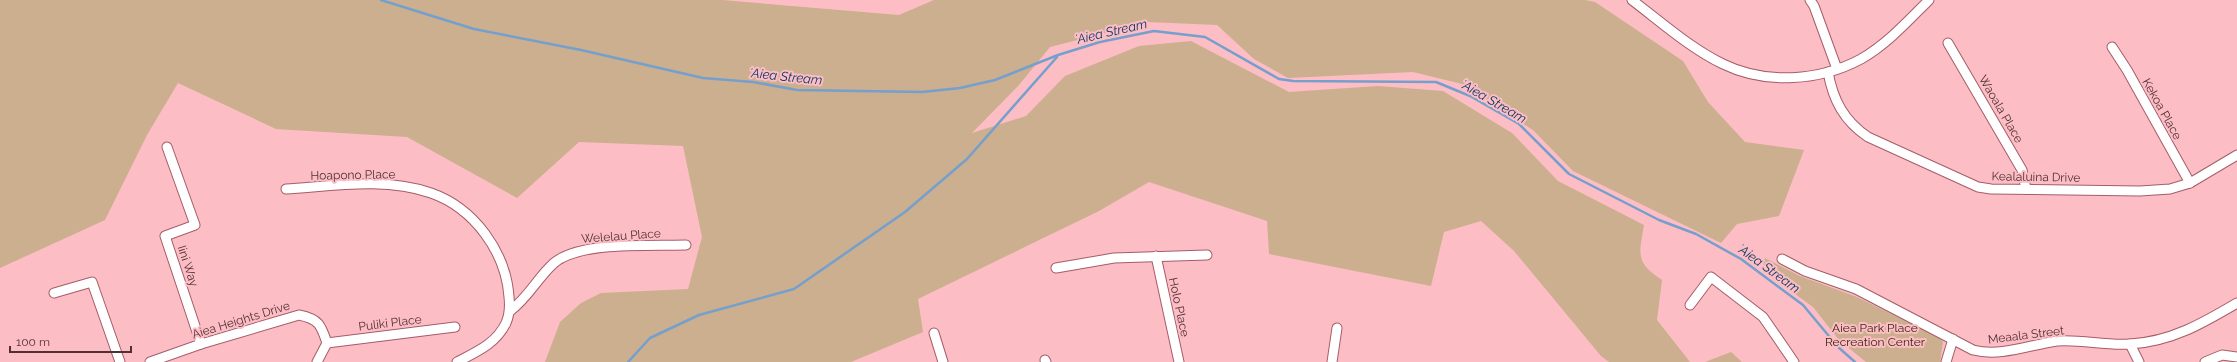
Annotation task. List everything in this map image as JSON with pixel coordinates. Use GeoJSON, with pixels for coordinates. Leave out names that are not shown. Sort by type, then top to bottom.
{"type":"FeatureCollection","features":[{"type":"Feature","properties":{"kind":"street"},"geometry":{"type":"LineString","coordinates":[[1632,0],[1706,55],[1743,72],[1775,78],[1810,76],[1838,69],[1861,59],[1879,46],[1929,0]]}},
{"type":"Feature","properties":{"kind":"street"},"geometry":{"type":"LineString","coordinates":[[1810,0],[1814,6],[1838,69]]}},
{"type":"Feature","properties":{"kind":"street","name":"Waoala Place"},"geometry":{"type":"LineString","coordinates":[[1948,43],[2022,170],[2026,189]]}},
{"type":"Feature","properties":{"kind":"street","name":"Kekoa Place"},"geometry":{"type":"LineString","coordinates":[[2112,47],[2127,70],[2190,183]]}},
{"type":"Feature","properties":{"kind":"street","name":"Kealaluina Drive"},"geometry":{"type":"LineString","coordinates":[[1828,72],[1837,104],[1846,119],[1868,137],[1978,187],[1991,190],[2026,189],[2140,191],[2170,189],[2190,183],[2237,155]]}},
{"type":"Feature","properties":{"kind":"street","name":"Iini Way"},"geometry":{"type":"LineString","coordinates":[[167,147],[195,225],[165,236],[201,344]]}},
{"type":"Feature","properties":{"kind":"street","name":"Hoapono Place"},"geometry":{"type":"LineString","coordinates":[[286,188],[355,184],[394,185],[432,194],[452,203],[469,216],[486,234],[499,257],[509,287],[510,311],[506,324],[494,340],[482,350],[457,362]]}},
{"type":"Feature","properties":{"kind":"street","name":"Welelau Place"},"geometry":{"type":"LineString","coordinates":[[510,311],[519,304],[554,263],[571,252],[594,248],[686,244]]}},
{"type":"Feature","properties":{"kind":"street"},"geometry":{"type":"LineString","coordinates":[[1056,268],[1114,258],[1207,255]]}},
{"type":"Feature","properties":{"kind":"street","name":"Holo Place"},"geometry":{"type":"LineString","coordinates":[[1156,256],[1179,362]]}},
{"type":"Feature","properties":{"kind":"street","name":"Meaala Street"},"geometry":{"type":"LineString","coordinates":[[1782,259],[1805,271],[1856,288],[1953,340],[1973,350],[1986,353],[2058,341],[2130,344],[2171,337],[2199,326],[2237,303]]}},
{"type":"Feature","properties":{"kind":"street"},"geometry":{"type":"LineString","coordinates":[[1690,305],[1711,277],[1763,317],[1794,362]]}},
{"type":"Feature","properties":{"kind":"street"},"geometry":{"type":"LineString","coordinates":[[54,293],[92,282],[120,362]]}},
{"type":"Feature","properties":{"kind":"street","name":"Aiea Heights Drive"},"geometry":{"type":"LineString","coordinates":[[150,362],[201,344],[299,315],[310,317],[321,325],[327,343]]}},
{"type":"Feature","properties":{"kind":"street","name":"Puliki Place"},"geometry":{"type":"LineString","coordinates":[[327,343],[455,327]]}},
{"type":"Feature","properties":{"kind":"street"},"geometry":{"type":"LineString","coordinates":[[1332,362],[1337,328]]}},
{"type":"Feature","properties":{"kind":"street"},"geometry":{"type":"LineString","coordinates":[[934,333],[943,362]]}},
{"type":"Feature","properties":{"kind":"street"},"geometry":{"type":"LineString","coordinates":[[1946,362],[1953,340]]}},
{"type":"Feature","properties":{"kind":"street"},"geometry":{"type":"LineString","coordinates":[[317,362],[327,343]]}},
{"type":"Feature","properties":{"kind":"street"},"geometry":{"type":"LineString","coordinates":[[2130,344],[2140,362]]}},
{"type":"Feature","properties":{"kind":"street"},"geometry":{"type":"LineString","coordinates":[[2205,362],[2222,355],[2237,357]]}},
{"type":"Feature","properties":{"kind":"green space"},"geometry":{"type":"Polygon","coordinates":[[[0,0],[722,0],[899,15],[934,0],[1585,0],[1595,2],[1683,61],[1708,102],[1745,142],[1804,150],[1779,216],[1737,224],[1721,243],[1573,171],[1533,130],[1462,84],[1413,72],[1288,78],[1254,59],[1217,25],[1148,22],[1050,47],[1019,85],[972,133],[1026,116],[1065,76],[1139,46],[1191,41],[1289,92],[1378,86],[1443,91],[1512,133],[1558,181],[1644,225],[1640,251],[1641,257],[1647,268],[1662,280],[1657,320],[1690,362],[1609,362],[1601,356],[1514,251],[1481,221],[1444,232],[1431,286],[1269,254],[1267,221],[1149,182],[1099,211],[918,299],[923,332],[851,362],[545,362],[560,322],[581,303],[601,293],[688,289],[702,237],[683,146],[579,142],[517,198],[407,137],[276,129],[178,83],[147,135],[105,220],[0,268],[0,0]]]}},
{"type":"Feature","properties":{"kind":"green space","name":"Aiea Park Place Recreation Center"},"geometry":{"type":"Polygon","coordinates":[[[1765,258],[1800,276],[1857,297],[1940,338],[1943,342],[1940,362],[1866,362],[1839,340],[1813,307],[1762,270],[1765,258]]]}},
{"type":"Feature","properties":{"kind":"green space"},"geometry":{"type":"Polygon","coordinates":[[[1731,352],[1742,362],[1705,362],[1731,352]]]}},
{"type":"Feature","properties":{"kind":"waterway","name":"ʻAiea Stream"},"geometry":{"type":"LineString","coordinates":[[381,0],[474,29],[581,50],[703,78],[753,82],[797,90],[922,92],[960,88],[995,80],[1058,55],[1100,42],[1154,31],[1205,37],[1279,79],[1293,81],[1436,82],[1470,96],[1519,124],[1569,174],[1659,220],[1696,234],[1741,259],[1803,305],[1838,347],[1855,362]]}},
{"type":"Feature","properties":{"kind":"waterway"},"geometry":{"type":"LineString","coordinates":[[628,362],[650,338],[699,315],[794,289],[905,212],[967,159],[1057,57]]}}]}
